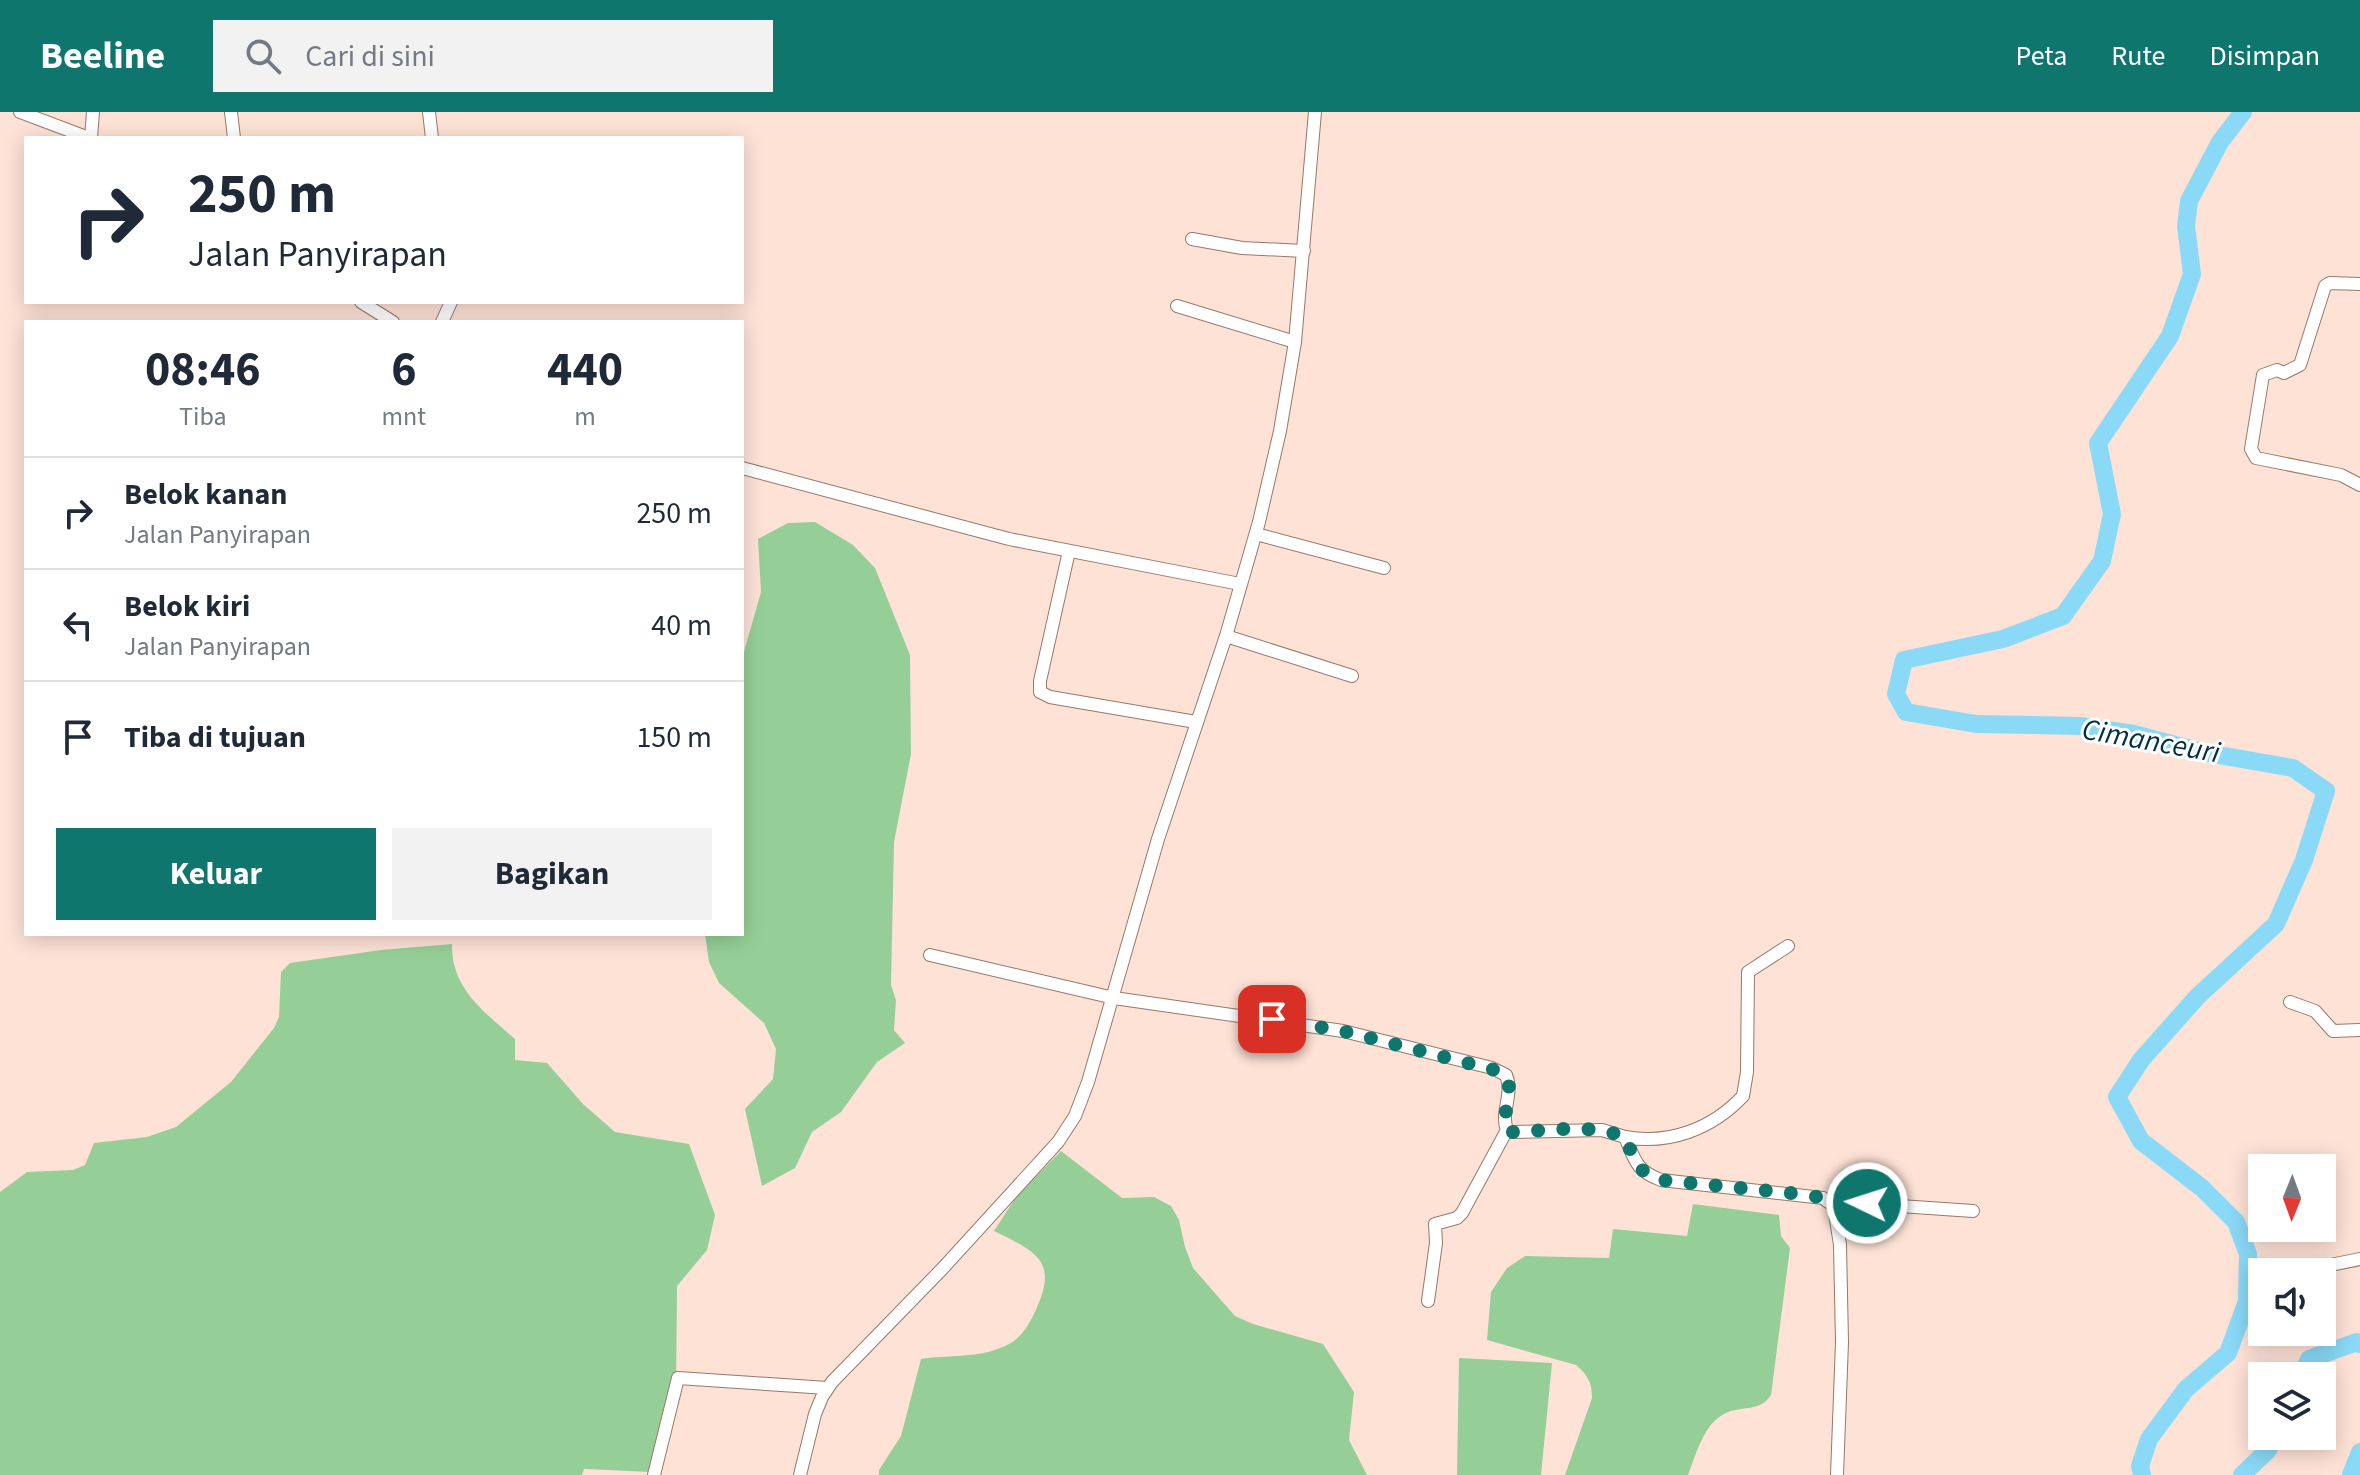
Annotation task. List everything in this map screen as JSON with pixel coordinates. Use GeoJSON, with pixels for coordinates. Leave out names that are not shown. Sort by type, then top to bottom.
{"type":"FeatureCollection","features":[{"type":"Feature","properties":{"kind":"street"},"geometry":{"type":"LineString","coordinates":[[20,112],[85,136]]}},
{"type":"Feature","properties":{"kind":"street"},"geometry":{"type":"LineString","coordinates":[[90,136],[93,112]]}},
{"type":"Feature","properties":{"kind":"street"},"geometry":{"type":"LineString","coordinates":[[231,112],[234,136]]}},
{"type":"Feature","properties":{"kind":"street"},"geometry":{"type":"LineString","coordinates":[[429,112],[432,136]]}},
{"type":"Feature","properties":{"kind":"street"},"geometry":{"type":"LineString","coordinates":[[800,1475],[815,1414],[827,1388],[943,1268],[1069,1127],[1084,1094],[1158,839],[1226,636],[1256,534],[1280,431],[1295,342],[1315,112]]}},
{"type":"Feature","properties":{"kind":"street"},"geometry":{"type":"LineString","coordinates":[[1192,239],[1242,248],[1304,251]]}},
{"type":"Feature","properties":{"kind":"street"},"geometry":{"type":"LineString","coordinates":[[2360,284],[2327,284],[2300,365],[2284,373],[2277,370],[2263,375],[2251,449],[2256,458],[2341,475],[2360,485]]}},
{"type":"Feature","properties":{"kind":"street"},"geometry":{"type":"LineString","coordinates":[[1177,306],[1295,342]]}},
{"type":"Feature","properties":{"kind":"street"},"geometry":{"type":"LineString","coordinates":[[744,469],[908,514],[1069,551],[1240,584]]}},
{"type":"Feature","properties":{"kind":"street"},"geometry":{"type":"LineString","coordinates":[[1256,534],[1384,568]]}},
{"type":"Feature","properties":{"kind":"street"},"geometry":{"type":"LineString","coordinates":[[1069,551],[1040,692],[1050,697],[1196,722]]}},
{"type":"Feature","properties":{"kind":"street"},"geometry":{"type":"LineString","coordinates":[[1226,636],[1352,676]]}},
{"type":"Feature","properties":{"kind":"street"},"geometry":{"type":"LineString","coordinates":[[1507,1130],[1602,1130],[1625,1137],[1659,1140],[1708,1123],[1743,1096],[1747,1072],[1748,972],[1788,946]]}},
{"type":"Feature","properties":{"kind":"street"},"geometry":{"type":"LineString","coordinates":[[930,955],[1168,1008],[1304,1023],[1424,1050],[1492,1068],[1506,1075],[1509,1083],[1504,1122],[1507,1130],[1462,1213],[1457,1218],[1435,1224],[1436,1243],[1428,1301]]}},
{"type":"Feature","properties":{"kind":"street"},"geometry":{"type":"LineString","coordinates":[[2290,1002],[2315,1011],[2333,1031],[2360,1030]]}},
{"type":"Feature","properties":{"kind":"street"},"geometry":{"type":"LineString","coordinates":[[1625,1137],[1645,1175],[1661,1180],[1812,1195],[1834,1206],[1840,1245],[1842,1342],[1837,1475]]}},
{"type":"Feature","properties":{"kind":"street"},"geometry":{"type":"LineString","coordinates":[[1827,1201],[1973,1211]]}},
{"type":"Feature","properties":{"kind":"street"},"geometry":{"type":"LineString","coordinates":[[2336,1264],[2360,1259]]}},
{"type":"Feature","properties":{"kind":"street"},"geometry":{"type":"LineString","coordinates":[[654,1475],[678,1378],[827,1388]]}},
{"type":"Feature","properties":{"kind":"green space"},"geometry":{"type":"Polygon","coordinates":[[[815,522],[853,545],[875,568],[910,655],[911,754],[894,842],[891,985],[896,1000],[894,1030],[905,1043],[877,1062],[841,1112],[812,1132],[795,1168],[762,1186],[745,1109],[773,1079],[776,1049],[764,1023],[719,983],[709,962],[705,936],[744,936],[744,652],[761,592],[758,539],[788,523],[815,522]]]}},
{"type":"Feature","properties":{"kind":"green space"},"geometry":{"type":"Polygon","coordinates":[[[452,944],[453,960],[463,986],[481,1009],[515,1039],[515,1060],[547,1063],[583,1104],[615,1132],[689,1144],[715,1215],[707,1250],[677,1286],[676,1388],[651,1472],[584,1469],[582,1475],[0,1475],[0,1192],[27,1172],[73,1170],[85,1165],[94,1143],[147,1137],[176,1127],[231,1082],[274,1028],[279,1017],[281,972],[290,963],[452,944]]]}},
{"type":"Feature","properties":{"kind":"green space"},"geometry":{"type":"Polygon","coordinates":[[[1061,1151],[1122,1198],[1154,1197],[1171,1206],[1179,1220],[1193,1268],[1235,1316],[1323,1344],[1354,1392],[1349,1440],[1367,1475],[879,1475],[879,1470],[901,1436],[921,1359],[971,1355],[1000,1348],[1017,1339],[1031,1320],[1045,1282],[1040,1261],[1023,1246],[994,1231],[1016,1197],[1061,1151]]]}},
{"type":"Feature","properties":{"kind":"green space"},"geometry":{"type":"Polygon","coordinates":[[[1693,1204],[1779,1215],[1781,1236],[1790,1248],[1771,1395],[1756,1407],[1730,1411],[1717,1419],[1701,1441],[1688,1475],[1565,1475],[1592,1398],[1588,1380],[1576,1365],[1487,1340],[1491,1292],[1507,1268],[1525,1256],[1609,1258],[1613,1229],[1687,1236],[1693,1204]]]}},
{"type":"Feature","properties":{"kind":"green space"},"geometry":{"type":"Polygon","coordinates":[[[1459,1358],[1552,1363],[1541,1475],[1457,1475],[1459,1358]]]}},
{"type":"Feature","properties":{"kind":"waterway","name":"Cimanceuri"},"geometry":{"type":"LineString","coordinates":[[2142,1475],[2140,1466],[2149,1439],[2186,1389],[2228,1353],[2247,1301],[2248,1254],[2236,1222],[2202,1188],[2141,1141],[2117,1097],[2141,1060],[2197,997],[2276,924],[2304,860],[2326,791],[2293,768],[2202,752],[2134,734],[2080,726],[1976,724],[1906,712],[1896,694],[1904,660],[2003,639],[2063,616],[2102,561],[2112,514],[2098,443],[2170,336],[2192,274],[2186,226],[2189,201],[2220,142],[2243,112]]}},
{"type":"Feature","properties":{"kind":"waterway","name":"Cimanceuri"},"geometry":{"type":"LineString","coordinates":[[2308,1362],[2357,1342],[2360,1344]]}},
{"type":"Feature","properties":{"kind":"waterway","name":"Cimanceuri"},"geometry":{"type":"LineString","coordinates":[[2242,1475],[2268,1450]]}},
{"type":"Feature","properties":{"kind":"waterway","name":"Cimanceuri"},"geometry":{"type":"LineString","coordinates":[[2351,1475],[2360,1452]]}},
{"type":"Feature","properties":{"kind":"route"},"geometry":{"type":"LineString","coordinates":[[1272,1019],[1343,1031],[1492,1068],[1506,1075],[1509,1083],[1504,1122],[1507,1130],[1602,1130],[1617,1134],[1625,1137],[1645,1175],[1661,1180],[1812,1195],[1827,1201],[1867,1203]]}}]}
